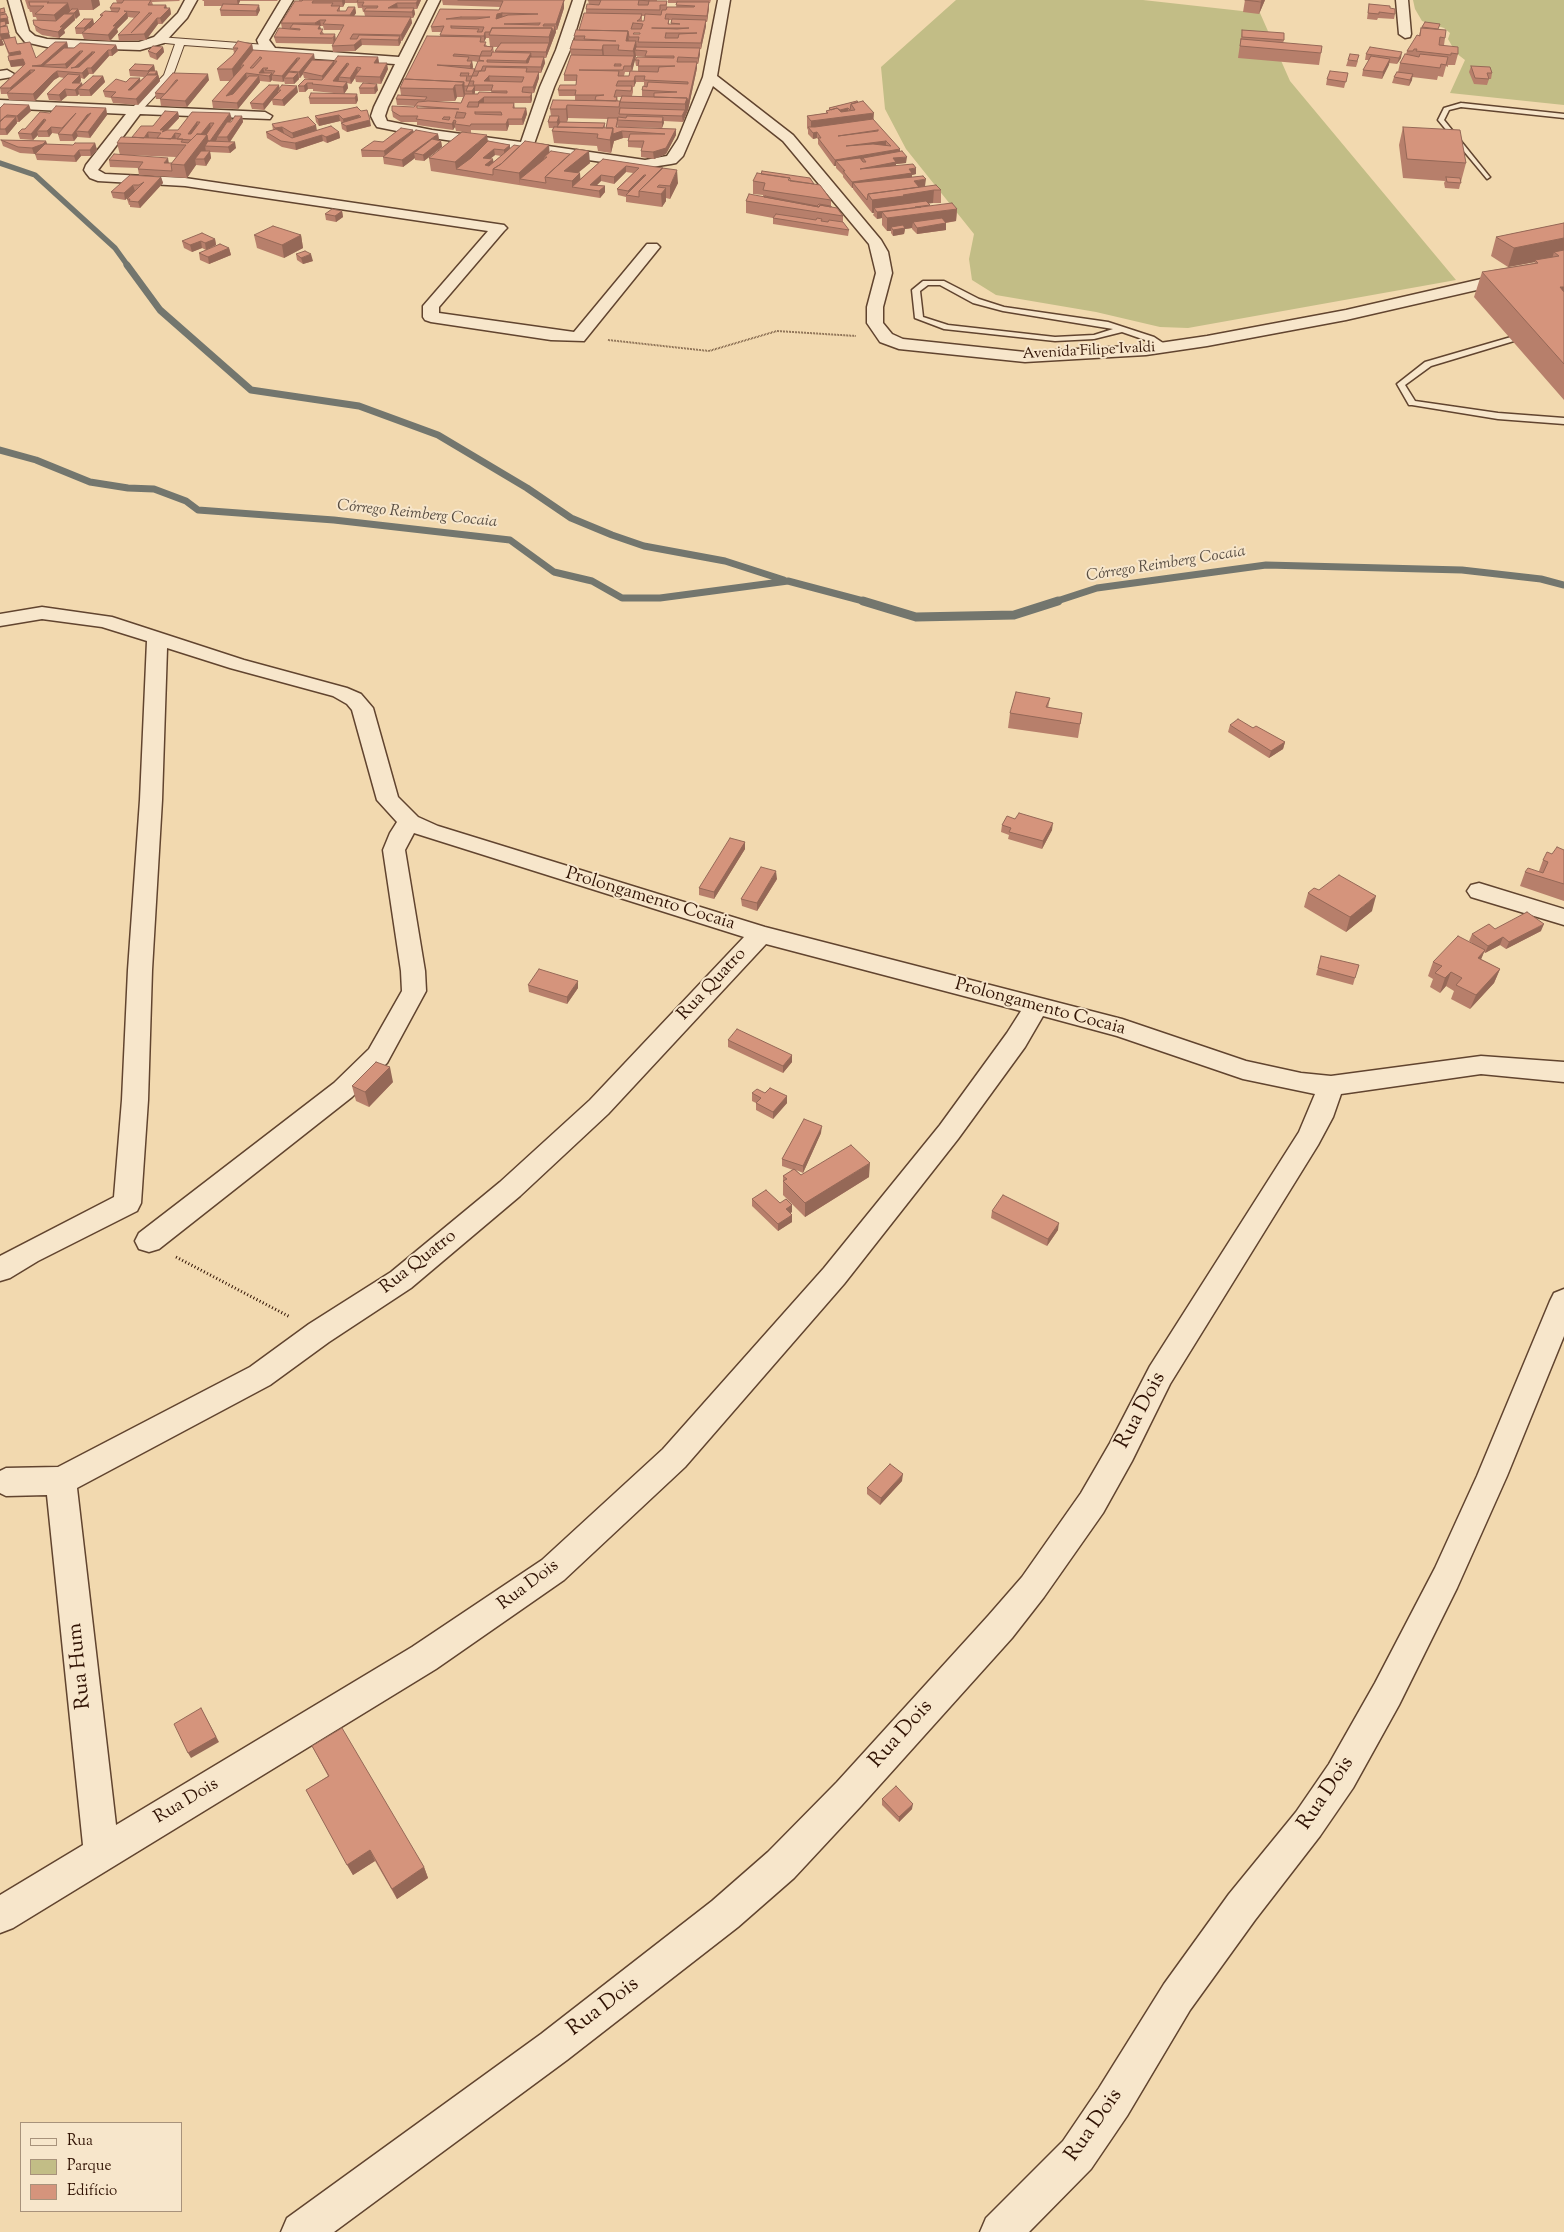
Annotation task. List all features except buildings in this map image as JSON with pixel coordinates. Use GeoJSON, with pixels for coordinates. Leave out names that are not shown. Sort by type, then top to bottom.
{"type":"FeatureCollection","features":[{"type":"Feature","properties":{"kind":"street"},"geometry":{"type":"LineString","coordinates":[[14,0],[23,32],[30,39],[47,43],[140,46],[158,40],[266,48],[284,53],[405,61]]}},
{"type":"Feature","properties":{"kind":"street"},"geometry":{"type":"LineString","coordinates":[[158,40],[183,14],[191,0]]}},
{"type":"Feature","properties":{"kind":"street"},"geometry":{"type":"LineString","coordinates":[[266,48],[263,40],[287,0]]}},
{"type":"Feature","properties":{"kind":"street"},"geometry":{"type":"LineString","coordinates":[[434,0],[381,107],[378,116],[382,124],[432,134],[645,164],[671,160],[676,156],[685,139],[710,77],[724,0]]}},
{"type":"Feature","properties":{"kind":"street"},"geometry":{"type":"LineString","coordinates":[[526,148],[547,87],[563,50],[579,0]]}},
{"type":"Feature","properties":{"kind":"street"},"geometry":{"type":"LineString","coordinates":[[1402,0],[1406,34]]}},
{"type":"Feature","properties":{"kind":"street"},"geometry":{"type":"LineString","coordinates":[[180,42],[169,76],[136,110],[93,165],[91,170],[95,175],[103,178],[185,182],[499,228],[431,306],[432,317],[551,336],[578,337],[652,247]]}},
{"type":"Feature","properties":{"kind":"street"},"geometry":{"type":"LineString","coordinates":[[710,77],[788,138],[876,243],[880,252],[884,273],[875,307],[875,323],[886,338]]}},
{"type":"Feature","properties":{"kind":"street"},"geometry":{"type":"LineString","coordinates":[[0,104],[265,116]]}},
{"type":"Feature","properties":{"kind":"street","name":"Avenida Filipe Ivaldi"},"geometry":{"type":"LineString","coordinates":[[886,338],[899,344],[1025,357],[1098,354],[1166,347],[1346,315],[1564,266]]}},
{"type":"Feature","properties":{"kind":"street"},"geometry":{"type":"LineString","coordinates":[[0,620],[42,613],[105,621],[237,664],[340,692],[354,699],[362,708],[388,800],[410,822],[401,832],[394,850],[413,972],[414,991],[378,1056],[343,1090],[149,1241]]}},
{"type":"Feature","properties":{"kind":"street"},"geometry":{"type":"LineString","coordinates":[[0,1270],[28,1253],[127,1203],[135,1100],[140,970],[151,800],[157,638]]}},
{"type":"Feature","properties":{"kind":"street","name":"Prolongamento Cocaia"},"geometry":{"type":"LineString","coordinates":[[410,822],[430,831],[524,861],[761,934],[976,992],[1122,1028],[1243,1070],[1301,1083],[1331,1086],[1481,1065],[1564,1072]]}},
{"type":"Feature","properties":{"kind":"street"},"geometry":{"type":"LineString","coordinates":[[1479,891],[1564,917]]}},
{"type":"Feature","properties":{"kind":"street","name":"Rua Quatro"},"geometry":{"type":"LineString","coordinates":[[6,1482],[61,1481],[260,1376],[319,1333],[401,1280],[510,1189],[599,1107],[761,934]]}},
{"type":"Feature","properties":{"kind":"street","name":"Rua Dois"},"geometry":{"type":"LineString","coordinates":[[0,1915],[101,1852],[177,1809],[424,1658],[553,1570],[674,1458],[834,1276],[949,1132],[1016,1040],[1036,1006]]}},
{"type":"Feature","properties":{"kind":"street","name":"Rua Dois"},"geometry":{"type":"LineString","coordinates":[[301,2232],[554,2047],[725,1914],[781,1864],[849,1794],[1000,1627],[1033,1587],[1092,1503],[1121,1452],[1160,1375],[1263,1214],[1308,1138],[1320,1117],[1331,1086]]}},
{"type":"Feature","properties":{"kind":"street","name":"Rua Dois"},"geometry":{"type":"LineString","coordinates":[[1000,2232],[1055,2180],[1077,2155],[1113,2102],[1177,1997],[1242,1907],[1308,1824],[1341,1776],[1388,1694],[1446,1578],[1492,1476],[1564,1301]]}},
{"type":"Feature","properties":{"kind":"street","name":"Rua Hum"},"geometry":{"type":"LineString","coordinates":[[61,1481],[101,1852]]}},
{"type":"Feature","properties":{"kind":"lane"},"geometry":{"type":"LineString","coordinates":[[1487,177],[1441,120],[1446,109],[1461,105],[1564,116]]}},
{"type":"Feature","properties":{"kind":"lane"},"geometry":{"type":"LineString","coordinates":[[1122,329],[1094,337],[1055,339],[947,327],[920,318],[916,290],[926,283],[942,283],[976,301],[1003,309],[1055,315],[1105,324],[1122,329],[1151,339],[1166,347]]}},
{"type":"Feature","properties":{"kind":"lane"},"geometry":{"type":"LineString","coordinates":[[1510,339],[1428,364],[1401,384],[1412,403],[1498,416],[1564,421]]}},
{"type":"Feature","properties":{"kind":"path"},"geometry":{"type":"LineString","coordinates":[[578,337],[709,352],[777,331],[886,338]]}},
{"type":"Feature","properties":{"kind":"path"},"geometry":{"type":"LineString","coordinates":[[149,1241],[319,1333]]}},
{"type":"Feature","properties":{"kind":"green space"},"geometry":{"type":"Polygon","coordinates":[[[956,0],[1143,0],[1260,13],[1290,81],[1456,280],[1188,328],[1160,327],[1096,312],[996,295],[972,280],[969,259],[974,234],[906,149],[885,109],[881,67],[956,0]]]}},
{"type":"Feature","properties":{"kind":"green space"},"geometry":{"type":"Polygon","coordinates":[[[1413,0],[1564,0],[1564,105],[1450,93],[1465,60],[1456,53],[1448,39],[1450,33],[1444,28],[1422,21],[1415,9],[1413,0]]]}},
{"type":"Feature","properties":{"kind":"waterway"},"geometry":{"type":"LineString","coordinates":[[0,163],[35,175],[115,248],[128,266]]}},
{"type":"Feature","properties":{"kind":"waterway"},"geometry":{"type":"LineString","coordinates":[[127,265],[160,310],[251,390],[359,406],[438,435],[527,488],[571,518],[612,535],[644,546],[725,561],[784,580]]}},
{"type":"Feature","properties":{"kind":"waterway","name":"Córrego Reimberg Cocaia"},"geometry":{"type":"LineString","coordinates":[[0,450],[36,460],[90,482],[128,488],[154,489],[186,501],[198,510],[334,520],[510,540],[554,572],[592,581],[622,598],[660,598],[788,581],[867,602]]}},
{"type":"Feature","properties":{"kind":"waterway","name":"Córrego Reimberg Cocaia"},"geometry":{"type":"LineString","coordinates":[[1054,602],[1097,588],[1266,565],[1462,570],[1541,579],[1564,585]]}},
{"type":"Feature","properties":{"kind":"waterway","name":"Córrego Reimberg Cocaia"},"geometry":{"type":"LineString","coordinates":[[863,601],[916,617],[1014,615],[1058,601]]}}]}
